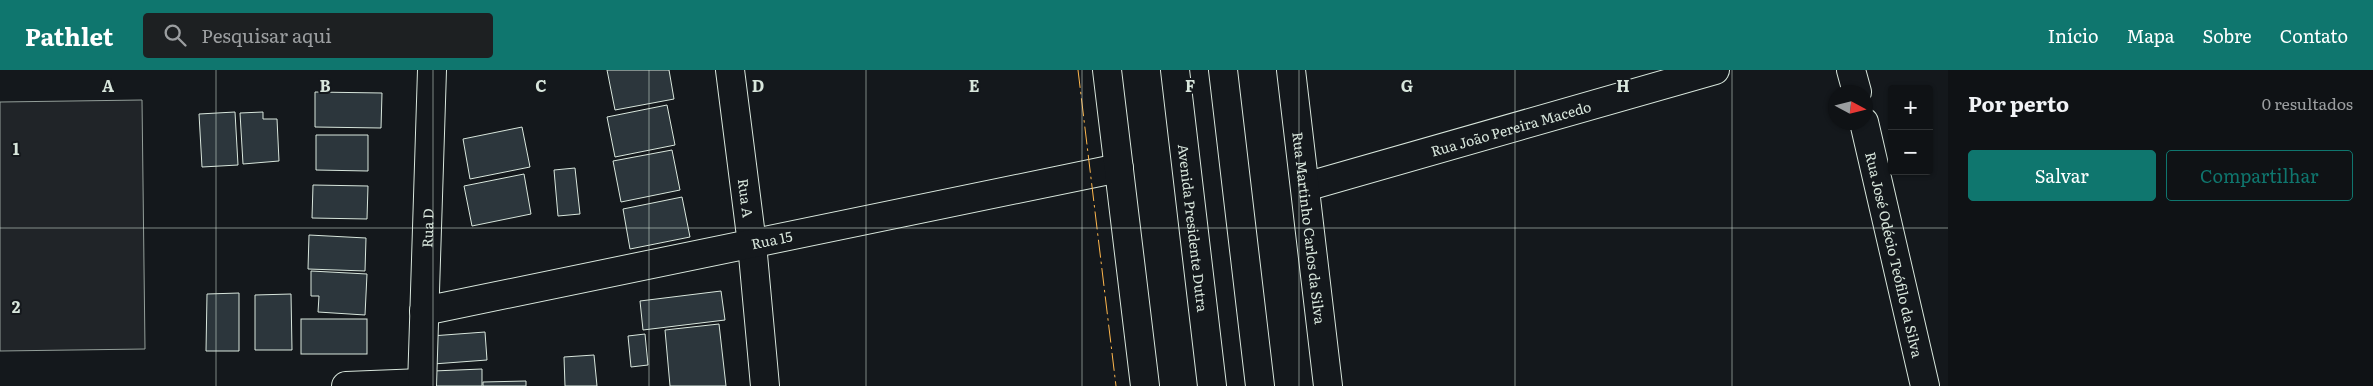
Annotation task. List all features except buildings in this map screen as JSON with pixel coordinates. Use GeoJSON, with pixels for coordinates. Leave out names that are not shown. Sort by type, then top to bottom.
{"type":"FeatureCollection","features":[{"type":"Feature","properties":{"kind":"main road","name":"Rua D"},"geometry":{"type":"LineString","coordinates":[[422,385],[432,70]]}},
{"type":"Feature","properties":{"kind":"main road","name":"Rua A"},"geometry":{"type":"LineString","coordinates":[[730,70],[752,244],[765,386]]}},
{"type":"Feature","properties":{"kind":"main road"},"geometry":{"type":"LineString","coordinates":[[1107,70],[1145,386]]}},
{"type":"Feature","properties":{"kind":"main road","name":"Avenida Presidente Dutra"},"geometry":{"type":"LineString","coordinates":[[1175,70],[1212,386]]}},
{"type":"Feature","properties":{"kind":"main road"},"geometry":{"type":"LineString","coordinates":[[1223,70],[1260,386]]}},
{"type":"Feature","properties":{"kind":"main road","name":"Rua Martinho Carlos da Silva"},"geometry":{"type":"LineString","coordinates":[[1292,70],[1328,386]]}},
{"type":"Feature","properties":{"kind":"main road","name":"Rua João Pereira Macedo"},"geometry":{"type":"LineString","coordinates":[[1305,186],[1715,70]]}},
{"type":"Feature","properties":{"kind":"main road"},"geometry":{"type":"LineString","coordinates":[[1851,70],[1855,85]]}},
{"type":"Feature","properties":{"kind":"main road","name":"Rua José Odécio Teófilo da Silva"},"geometry":{"type":"LineString","coordinates":[[1866,130],[1925,386]]}},
{"type":"Feature","properties":{"kind":"main road","name":"Rua 15"},"geometry":{"type":"LineString","coordinates":[[424,311],[1119,168]]}},
{"type":"Feature","properties":{"kind":"main road"},"geometry":{"type":"LineString","coordinates":[[346,386],[422,385]]}},
{"type":"Feature","properties":{"kind":"shaded area"},"geometry":{"type":"Polygon","coordinates":[[[142,100],[145,349],[0,351],[0,102],[142,100]]]}},
{"type":"Feature","properties":{"kind":"power"},"geometry":{"type":"LineString","coordinates":[[1078,70],[1116,386]]}}]}
